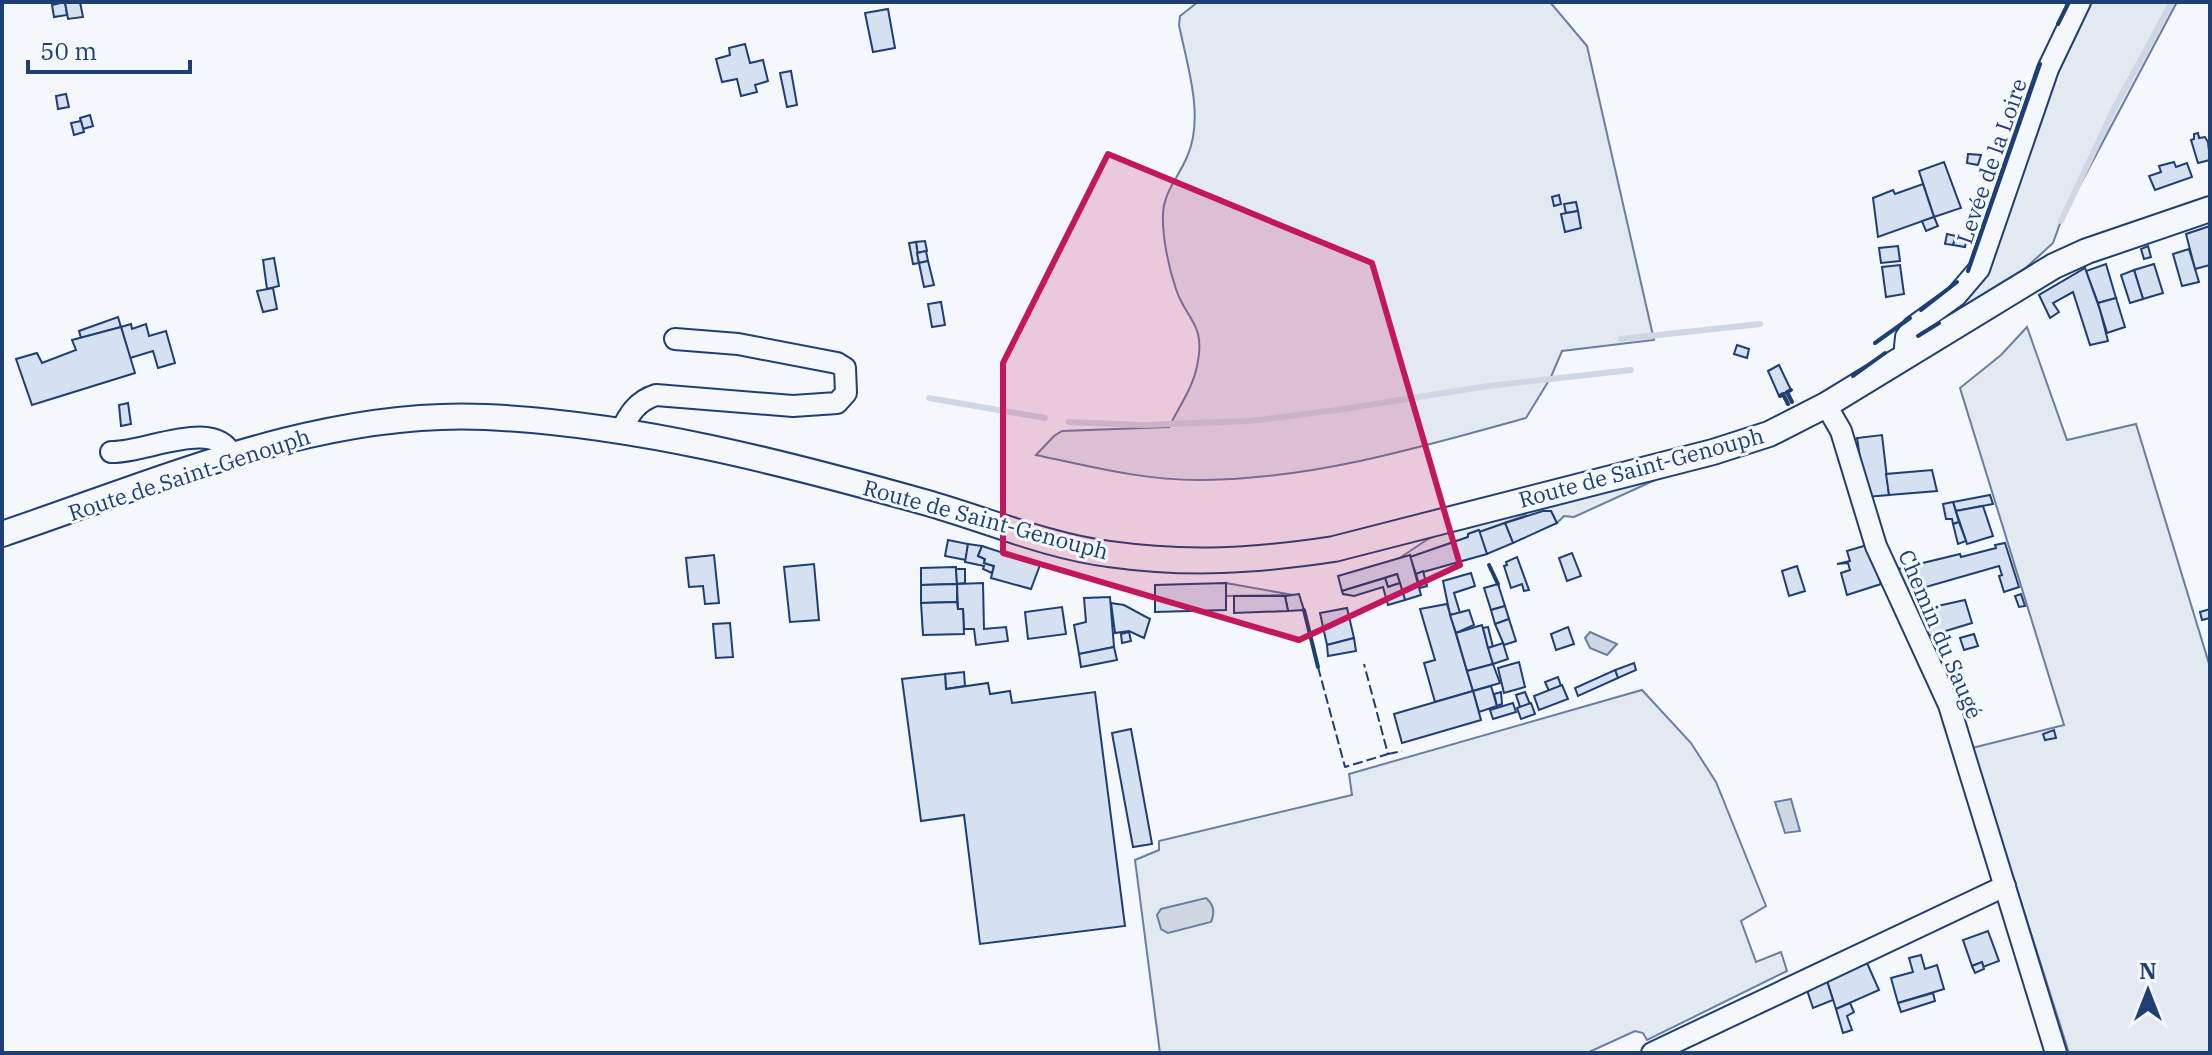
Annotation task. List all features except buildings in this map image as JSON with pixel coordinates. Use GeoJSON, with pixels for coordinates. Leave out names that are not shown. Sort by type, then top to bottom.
{"type":"FeatureCollection","features":[{"type":"Feature","properties":{"kind":"street","name":"Levée de la Loire"},"geometry":{"type":"LineString","coordinates":[[1909,356],[1905,347],[1906,337],[1913,327],[1956,296],[1979,269],[2048,69],[2080,2]]}},
{"type":"Feature","properties":{"kind":"street","name":"Route de Saint-Genouph"},"geometry":{"type":"LineString","coordinates":[[2,534],[232,456],[326,431],[372,423],[484,417],[621,431],[875,488],[1074,548],[1153,560],[1226,562],[1334,549],[1713,452],[1769,434],[1826,405],[2054,266],[2087,251],[2210,209]]}},
{"type":"Feature","properties":{"kind":"street"},"geometry":{"type":"LineString","coordinates":[[621,431],[633,409],[656,395],[793,406],[837,403],[846,393],[845,368],[837,363],[729,343],[675,339]]}},
{"type":"Feature","properties":{"kind":"street","name":"Chemin du Saugé"},"geometry":{"type":"LineString","coordinates":[[1826,405],[1841,431],[1876,546],[1949,705],[2056,1053]]}},
{"type":"Feature","properties":{"kind":"street"},"geometry":{"type":"LineString","coordinates":[[111,452],[135,452],[201,437],[222,442],[232,456]]}},
{"type":"Feature","properties":{"kind":"street"},"geometry":{"type":"LineString","coordinates":[[1652,1053],[2005,886]]}},
{"type":"Feature","properties":{"kind":"highlighted area"},"geometry":{"type":"Polygon","coordinates":[[[1108,154],[1372,263],[1460,565],[1299,640],[1003,553],[1003,363],[1108,154]]]}},
{"type":"Feature","properties":{"kind":"shaded area"},"geometry":{"type":"Polygon","coordinates":[[[1198,2],[1550,2],[1587,46],[1654,340],[1562,351],[1551,377],[1526,418],[1326,468],[1245,478],[1183,480],[1120,472],[1036,455],[1062,431],[1169,427],[1192,382],[1199,340],[1172,278],[1163,213],[1166,198],[1192,141],[1193,91],[1179,25],[1180,16],[1198,2]]]}},
{"type":"Feature","properties":{"kind":"shaded area"},"geometry":{"type":"Polygon","coordinates":[[[2088,2],[2177,2],[2061,221],[2053,243],[2019,274],[1919,336],[1952,308],[2088,2]]]}},
{"type":"Feature","properties":{"kind":"shaded area"},"geometry":{"type":"Polygon","coordinates":[[[2027,327],[2067,440],[2136,424],[2210,667],[2210,1053],[2069,1053],[1972,748],[2064,725],[1960,388],[2001,355],[2027,327]]]}},
{"type":"Feature","properties":{"kind":"shaded area"},"geometry":{"type":"Polygon","coordinates":[[[1677,470],[1574,517],[1564,516],[1557,523],[1551,511],[1526,515],[1398,559],[1445,531],[1677,470]]]}},
{"type":"Feature","properties":{"kind":"shaded area"},"geometry":{"type":"Polygon","coordinates":[[[1226,583],[1293,595],[1226,596],[1226,583]]]}},
{"type":"Feature","properties":{"kind":"shaded area"},"geometry":{"type":"Polygon","coordinates":[[[1590,632],[1617,644],[1607,655],[1590,648],[1585,638],[1590,632]]]}},
{"type":"Feature","properties":{"kind":"shaded area"},"geometry":{"type":"Polygon","coordinates":[[[1642,690],[1691,743],[1716,782],[1766,906],[1741,921],[1756,962],[1781,952],[1787,971],[1647,1040],[1643,1033],[1635,1031],[1587,1053],[1160,1053],[1135,860],[1159,850],[1159,841],[1352,795],[1349,774],[1642,690]]]}},
{"type":"Feature","properties":{"kind":"shaded area"},"geometry":{"type":"Polygon","coordinates":[[[1791,799],[1800,831],[1785,833],[1775,802],[1791,799]]]}},
{"type":"Feature","properties":{"kind":"shaded area"},"geometry":{"type":"Polygon","coordinates":[[[1206,898],[1213,909],[1211,922],[1168,933],[1161,929],[1157,915],[1161,909],[1206,898]]]}},
{"type":"Feature","properties":{"kind":"waterway"},"geometry":{"type":"LineString","coordinates":[[2061,221],[2114,109],[2172,2]]}},
{"type":"Feature","properties":{"kind":"waterway"},"geometry":{"type":"LineString","coordinates":[[1621,339],[1760,324]]}},
{"type":"Feature","properties":{"kind":"waterway"},"geometry":{"type":"LineString","coordinates":[[1069,422],[1143,425],[1250,421],[1488,386],[1631,370]]}},
{"type":"Feature","properties":{"kind":"waterway"},"geometry":{"type":"LineString","coordinates":[[929,398],[1045,418]]}},
{"type":"Feature","properties":{"kind":"fence"},"geometry":{"type":"LineString","coordinates":[[1318,667],[1345,767],[1388,754],[1364,664]]}},
{"type":"Feature","properties":{"kind":"fence"},"geometry":{"type":"LineString","coordinates":[[1388,754],[1402,751]]}},
{"type":"Feature","properties":{"kind":"wall"},"geometry":{"type":"LineString","coordinates":[[2058,24],[2069,2]]}},
{"type":"Feature","properties":{"kind":"wall"},"geometry":{"type":"LineString","coordinates":[[1968,271],[2040,64]]}},
{"type":"Feature","properties":{"kind":"wall"},"geometry":{"type":"LineString","coordinates":[[1921,310],[1957,282]]}},
{"type":"Feature","properties":{"kind":"wall"},"geometry":{"type":"LineString","coordinates":[[1875,343],[1910,318]]}},
{"type":"Feature","properties":{"kind":"wall"},"geometry":{"type":"LineString","coordinates":[[1918,336],[1939,323]]}},
{"type":"Feature","properties":{"kind":"wall"},"geometry":{"type":"LineString","coordinates":[[1853,376],[1885,353]]}},
{"type":"Feature","properties":{"kind":"wall"},"geometry":{"type":"LineString","coordinates":[[1791,390],[1787,392],[1792,402]]}},
{"type":"Feature","properties":{"kind":"wall"},"geometry":{"type":"LineString","coordinates":[[1780,396],[1783,394],[1788,404]]}},
{"type":"Feature","properties":{"kind":"wall"},"geometry":{"type":"LineString","coordinates":[[1489,565],[1498,584]]}},
{"type":"Feature","properties":{"kind":"wall"},"geometry":{"type":"LineString","coordinates":[[1304,610],[1318,667]]}}]}
